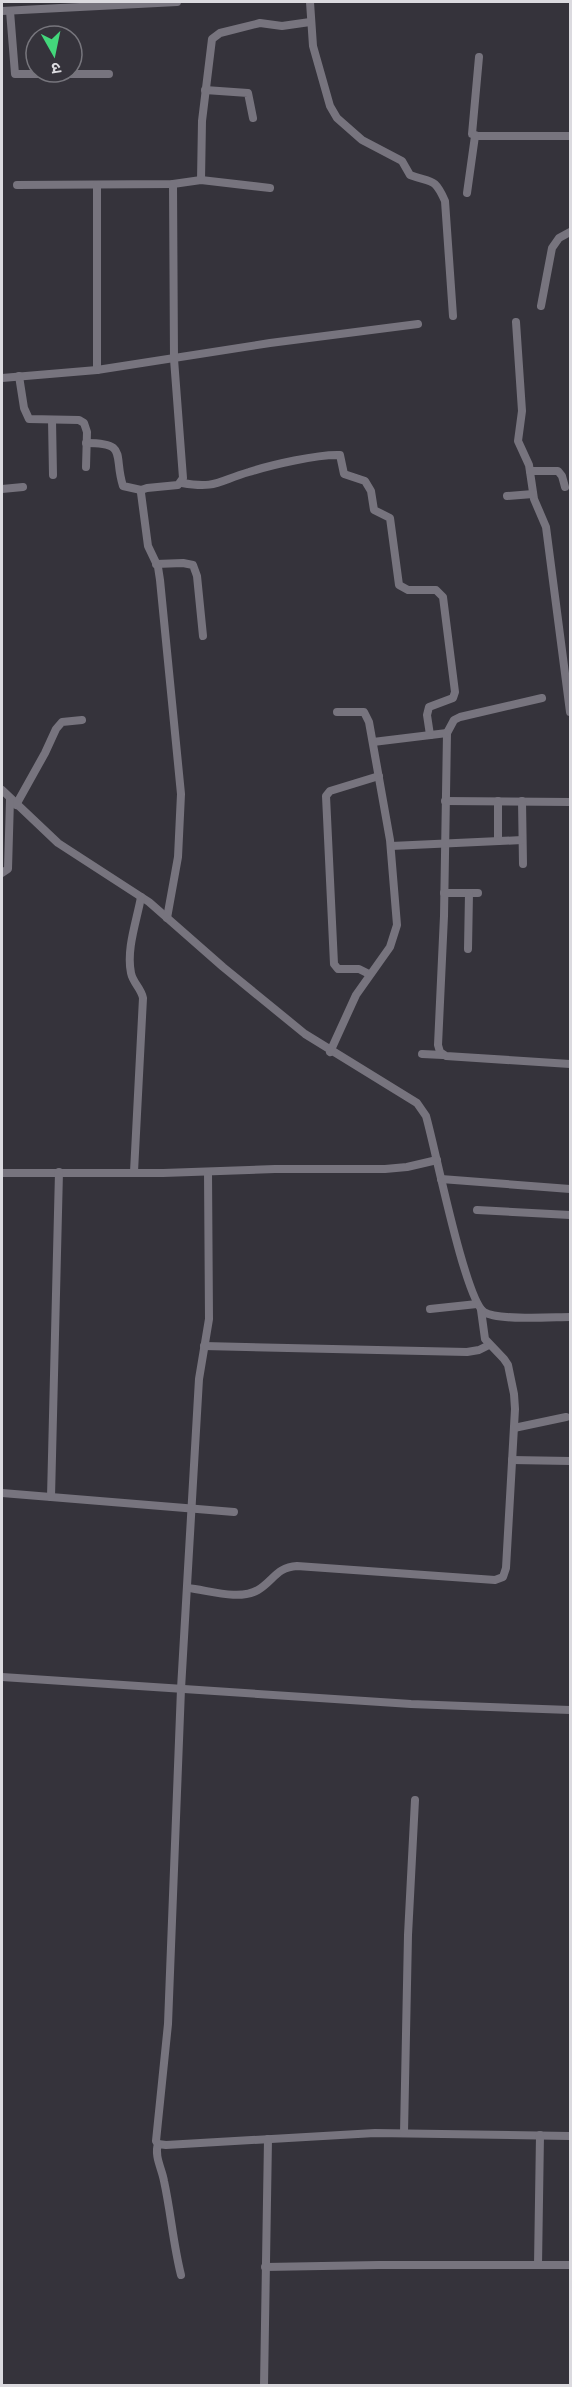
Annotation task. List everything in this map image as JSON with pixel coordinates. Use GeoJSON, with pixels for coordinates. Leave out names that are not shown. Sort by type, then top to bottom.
{"type":"FeatureCollection","features":[{"type":"Feature","properties":{"kind":"street"},"geometry":{"type":"LineString","coordinates":[[109,74],[15,74],[11,9],[177,2]]}},
{"type":"Feature","properties":{"kind":"street"},"geometry":{"type":"LineString","coordinates":[[310,2],[313,46],[326,95],[337,118],[362,140],[402,161],[410,175],[430,179],[440,189],[447,210],[453,316]]}},
{"type":"Feature","properties":{"kind":"street"},"geometry":{"type":"LineString","coordinates":[[201,180],[205,90],[211,44],[216,35],[260,22],[282,26],[310,22]]}},
{"type":"Feature","properties":{"kind":"street"},"geometry":{"type":"LineString","coordinates":[[467,193],[475,136],[471,129],[479,57]]}},
{"type":"Feature","properties":{"kind":"street"},"geometry":{"type":"LineString","coordinates":[[205,90],[248,93],[253,118]]}},
{"type":"Feature","properties":{"kind":"street"},"geometry":{"type":"LineString","coordinates":[[475,136],[570,136]]}},
{"type":"Feature","properties":{"kind":"street"},"geometry":{"type":"LineString","coordinates":[[17,185],[173,184],[201,180],[270,188]]}},
{"type":"Feature","properties":{"kind":"street"},"geometry":{"type":"LineString","coordinates":[[173,184],[174,359],[182,483]]}},
{"type":"Feature","properties":{"kind":"street"},"geometry":{"type":"LineString","coordinates":[[97,185],[97,370]]}},
{"type":"Feature","properties":{"kind":"street"},"geometry":{"type":"LineString","coordinates":[[570,226],[570,241]]}},
{"type":"Feature","properties":{"kind":"street"},"geometry":{"type":"LineString","coordinates":[[541,306],[552,248],[559,238],[570,232]]}},
{"type":"Feature","properties":{"kind":"street"},"geometry":{"type":"LineString","coordinates":[[516,322],[522,405],[518,441],[530,471],[533,494],[546,527],[570,710]]}},
{"type":"Feature","properties":{"kind":"street"},"geometry":{"type":"LineString","coordinates":[[2,378],[97,370],[270,343],[418,324]]}},
{"type":"Feature","properties":{"kind":"street"},"geometry":{"type":"LineString","coordinates":[[19,376],[27,416],[32,420],[82,421],[86,428],[86,466]]}},
{"type":"Feature","properties":{"kind":"street"},"geometry":{"type":"LineString","coordinates":[[52,420],[53,475]]}},
{"type":"Feature","properties":{"kind":"street"},"geometry":{"type":"LineString","coordinates":[[86,443],[104,443],[114,446],[123,486],[141,490],[182,483],[199,486],[215,485],[267,467],[340,455],[344,474],[365,481],[374,510],[390,518],[399,585],[408,590],[436,590],[443,597],[455,692],[453,698],[429,706],[427,715],[430,735]]}},
{"type":"Feature","properties":{"kind":"street"},"geometry":{"type":"LineString","coordinates":[[530,471],[558,471],[565,487]]}},
{"type":"Feature","properties":{"kind":"street"},"geometry":{"type":"LineString","coordinates":[[2,489],[23,487]]}},
{"type":"Feature","properties":{"kind":"street"},"geometry":{"type":"LineString","coordinates":[[141,490],[148,546],[159,573],[182,794],[178,857],[167,918]]}},
{"type":"Feature","properties":{"kind":"street"},"geometry":{"type":"LineString","coordinates":[[507,496],[533,494]]}},
{"type":"Feature","properties":{"kind":"street"},"geometry":{"type":"LineString","coordinates":[[156,564],[183,563],[193,566],[197,576],[203,636]]}},
{"type":"Feature","properties":{"kind":"street"},"geometry":{"type":"LineString","coordinates":[[443,1055],[438,1045],[447,733],[454,720],[459,717],[542,698]]}},
{"type":"Feature","properties":{"kind":"street"},"geometry":{"type":"LineString","coordinates":[[330,1052],[356,995],[390,947],[397,925],[391,846],[373,742],[364,712],[337,712]]}},
{"type":"Feature","properties":{"kind":"street"},"geometry":{"type":"LineString","coordinates":[[2,873],[8,869],[5,834],[13,802],[45,753],[56,729],[63,722],[82,720]]}},
{"type":"Feature","properties":{"kind":"street"},"geometry":{"type":"LineString","coordinates":[[373,742],[447,733]]}},
{"type":"Feature","properties":{"kind":"street"},"geometry":{"type":"LineString","coordinates":[[369,974],[359,969],[338,969],[334,964],[326,796],[330,791],[379,776]]}},
{"type":"Feature","properties":{"kind":"street"},"geometry":{"type":"LineString","coordinates":[[2,789],[57,843],[141,897],[252,991],[330,1052],[417,1104],[426,1116],[441,1179],[479,1307],[483,1332],[489,1345],[508,1365],[514,1394],[514,1428],[506,1568],[503,1577],[500,1579],[297,1566],[281,1569],[260,1589],[250,1593],[235,1594],[188,1588]]}},
{"type":"Feature","properties":{"kind":"street"},"geometry":{"type":"LineString","coordinates":[[445,801],[570,802]]}},
{"type":"Feature","properties":{"kind":"street"},"geometry":{"type":"LineString","coordinates":[[498,801],[498,841]]}},
{"type":"Feature","properties":{"kind":"street"},"geometry":{"type":"LineString","coordinates":[[522,801],[523,864]]}},
{"type":"Feature","properties":{"kind":"street"},"geometry":{"type":"LineString","coordinates":[[391,846],[522,840]]}},
{"type":"Feature","properties":{"kind":"street"},"geometry":{"type":"LineString","coordinates":[[444,893],[474,893],[468,949]]}},
{"type":"Feature","properties":{"kind":"street"},"geometry":{"type":"LineString","coordinates":[[134,1172],[143,998],[131,973],[130,961],[141,897]]}},
{"type":"Feature","properties":{"kind":"street"},"geometry":{"type":"LineString","coordinates":[[422,1054],[570,1064]]}},
{"type":"Feature","properties":{"kind":"street"},"geometry":{"type":"LineString","coordinates":[[2,1173],[385,1169],[437,1160]]}},
{"type":"Feature","properties":{"kind":"street"},"geometry":{"type":"LineString","coordinates":[[51,1497],[59,1172]]}},
{"type":"Feature","properties":{"kind":"street"},"geometry":{"type":"LineString","coordinates":[[181,2275],[172,2237],[165,2182],[157,2155],[156,2138],[168,2024],[181,1689],[199,1378],[209,1319],[208,1172]]}},
{"type":"Feature","properties":{"kind":"street"},"geometry":{"type":"LineString","coordinates":[[441,1179],[570,1189]]}},
{"type":"Feature","properties":{"kind":"street"},"geometry":{"type":"LineString","coordinates":[[477,1209],[570,1215]]}},
{"type":"Feature","properties":{"kind":"street"},"geometry":{"type":"LineString","coordinates":[[430,1309],[479,1307],[487,1314],[506,1317],[570,1317]]}},
{"type":"Feature","properties":{"kind":"street"},"geometry":{"type":"LineString","coordinates":[[204,1346],[467,1353],[489,1345]]}},
{"type":"Feature","properties":{"kind":"street"},"geometry":{"type":"LineString","coordinates":[[514,1428],[566,1418]]}},
{"type":"Feature","properties":{"kind":"street"},"geometry":{"type":"LineString","coordinates":[[512,1460],[570,1461]]}},
{"type":"Feature","properties":{"kind":"street"},"geometry":{"type":"LineString","coordinates":[[2,1493],[234,1512]]}},
{"type":"Feature","properties":{"kind":"street"},"geometry":{"type":"LineString","coordinates":[[2,1677],[411,1704],[570,1710]]}},
{"type":"Feature","properties":{"kind":"street"},"geometry":{"type":"LineString","coordinates":[[404,2133],[408,1935],[415,1800]]}},
{"type":"Feature","properties":{"kind":"street"},"geometry":{"type":"LineString","coordinates":[[158,2144],[404,2133],[570,2136]]}},
{"type":"Feature","properties":{"kind":"street"},"geometry":{"type":"LineString","coordinates":[[538,2265],[540,2135]]}},
{"type":"Feature","properties":{"kind":"street"},"geometry":{"type":"LineString","coordinates":[[264,2385],[268,2139]]}},
{"type":"Feature","properties":{"kind":"street"},"geometry":{"type":"LineString","coordinates":[[265,2267],[570,2265]]}}]}
